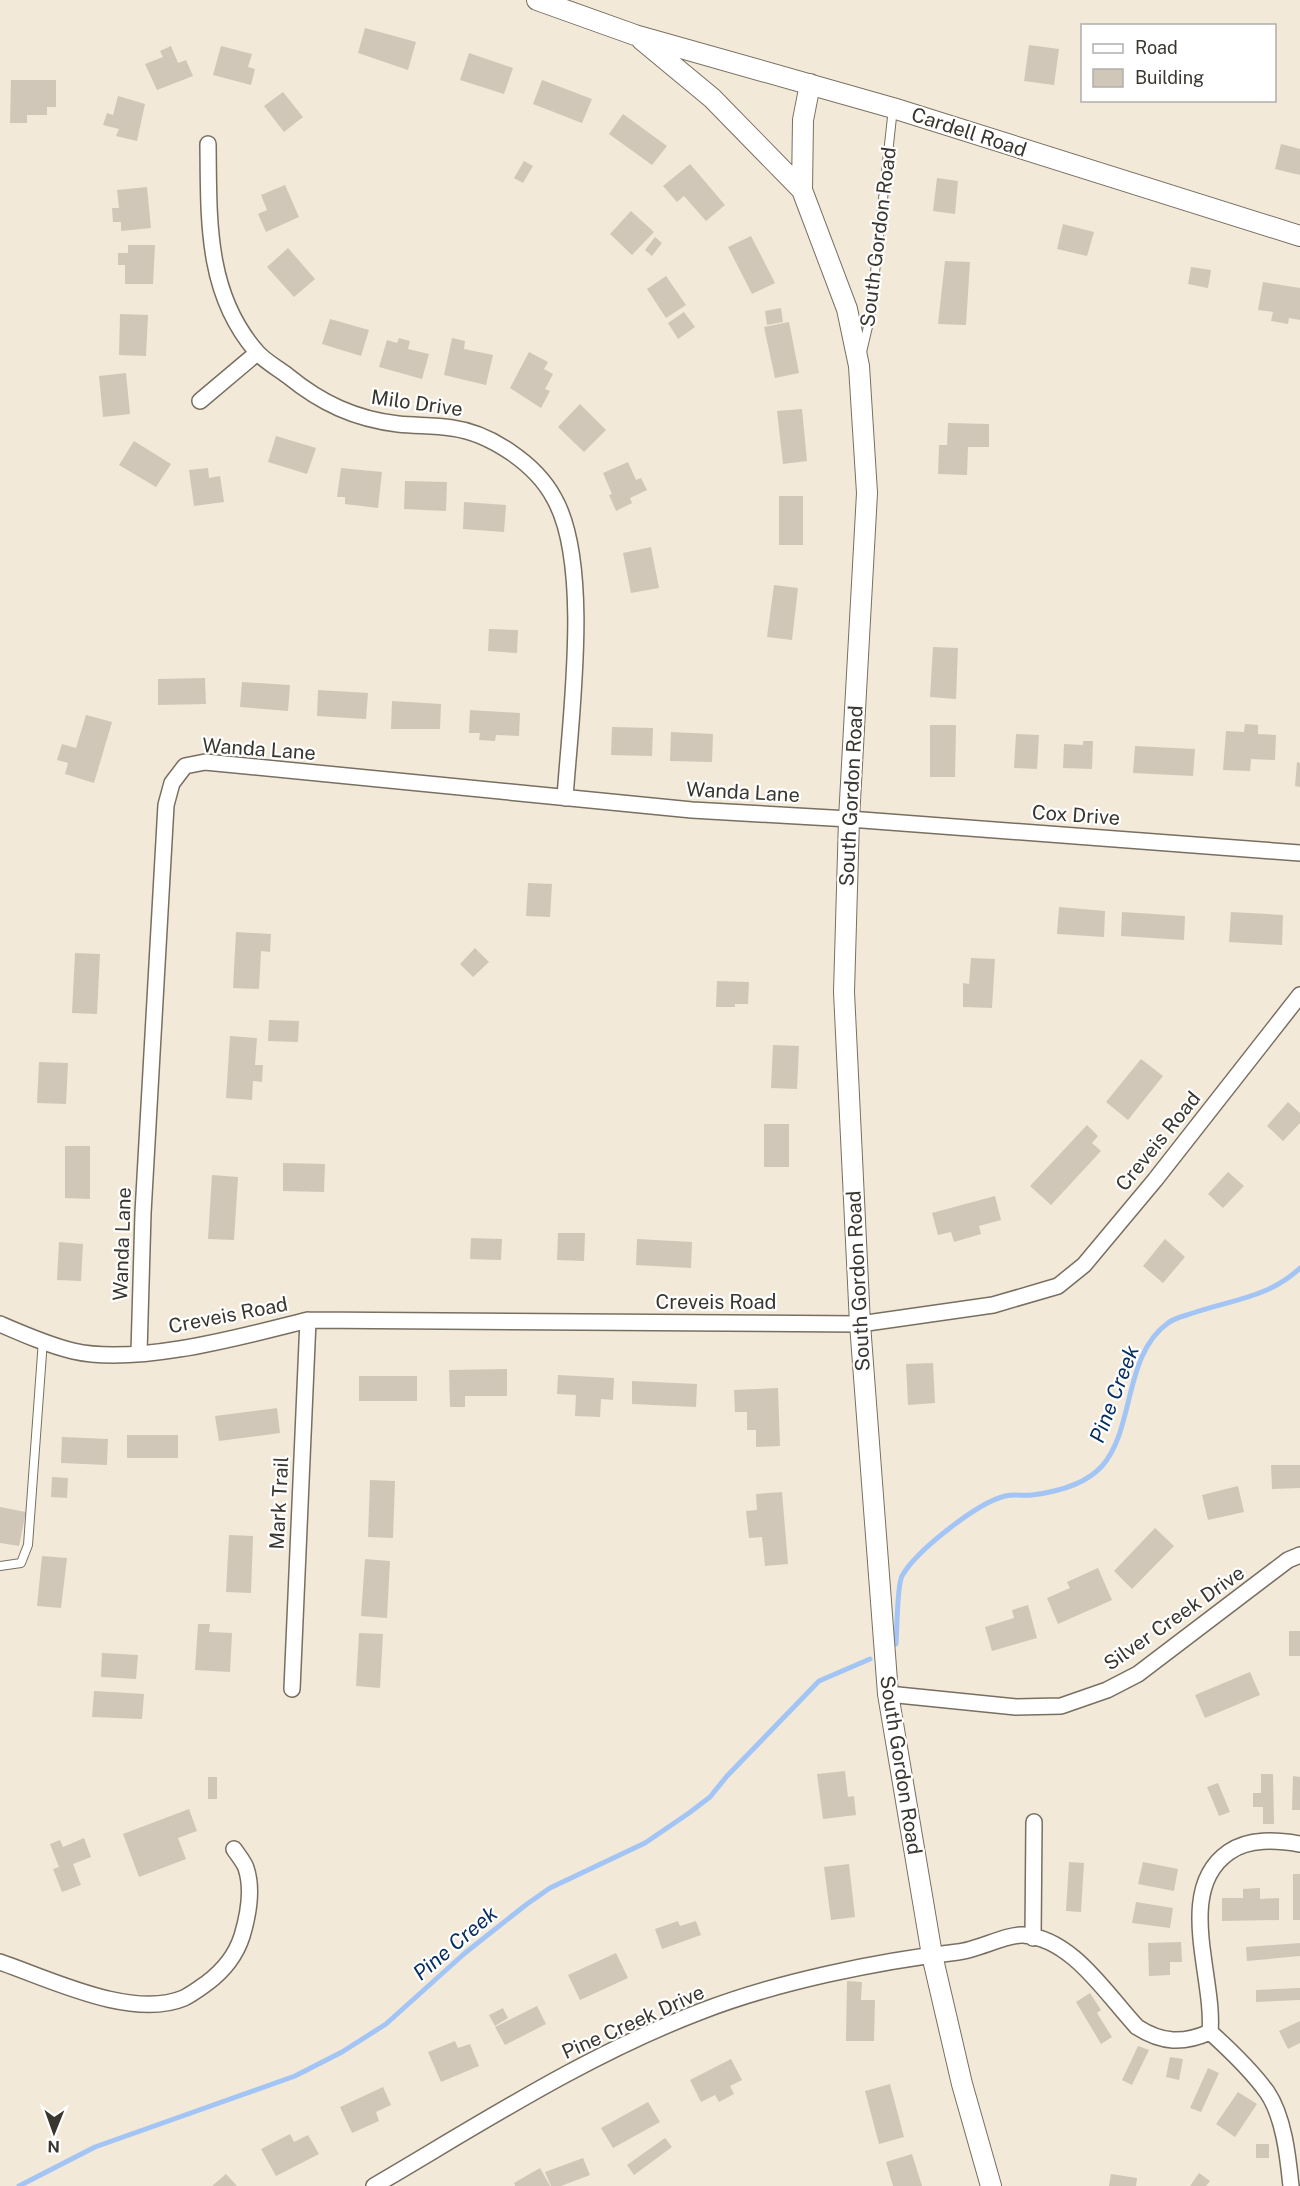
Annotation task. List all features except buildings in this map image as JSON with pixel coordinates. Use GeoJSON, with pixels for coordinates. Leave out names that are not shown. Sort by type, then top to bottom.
{"type":"FeatureCollection","features":[{"type":"Feature","properties":{"kind":"street"},"geometry":{"type":"LineString","coordinates":[[537,0],[635,35],[712,98],[802,190]]}},
{"type":"Feature","properties":{"kind":"street","name":"Cardell Road"},"geometry":{"type":"LineString","coordinates":[[635,35],[893,108],[1300,236]]}},
{"type":"Feature","properties":{"kind":"street","name":"South Gordon Road"},"geometry":{"type":"LineString","coordinates":[[810,84],[803,120],[802,190],[848,309],[860,366],[867,493],[849,819],[844,992],[860,1324],[888,1694],[932,1955],[962,2085],[991,2186]]}},
{"type":"Feature","properties":{"kind":"street","name":"Milo Drive"},"geometry":{"type":"LineString","coordinates":[[208,144],[210,233],[217,278],[225,304],[257,353],[312,395],[346,413],[395,424],[453,428],[478,434],[535,472],[554,497],[568,530],[575,583],[573,674],[565,798]]}},
{"type":"Feature","properties":{"kind":"street"},"geometry":{"type":"LineString","coordinates":[[200,401],[257,353]]}},
{"type":"Feature","properties":{"kind":"street","name":"Wanda Lane"},"geometry":{"type":"LineString","coordinates":[[140,1353],[143,1213],[164,828],[166,805],[172,783],[185,766],[205,762],[692,810],[849,819]]}},
{"type":"Feature","properties":{"kind":"street","name":"Cox Drive"},"geometry":{"type":"LineString","coordinates":[[849,819],[1300,853]]}},
{"type":"Feature","properties":{"kind":"street","name":"Creveis Road"},"geometry":{"type":"LineString","coordinates":[[0,1324],[74,1351],[106,1355],[223,1342],[308,1320],[860,1324],[993,1305],[1058,1286],[1084,1264],[1300,996]]}},
{"type":"Feature","properties":{"kind":"street","name":"Mark Trail"},"geometry":{"type":"LineString","coordinates":[[292,1689],[308,1320]]}},
{"type":"Feature","properties":{"kind":"street","name":"Silver Creek Drive"},"geometry":{"type":"LineString","coordinates":[[888,1694],[1016,1707],[1061,1706],[1098,1694],[1138,1674],[1288,1560],[1300,1556]]}},
{"type":"Feature","properties":{"kind":"street"},"geometry":{"type":"LineString","coordinates":[[1034,1822],[1034,1938],[1050,1942],[1074,1959],[1137,2027],[1151,2036],[1174,2042],[1210,2032]]}},
{"type":"Feature","properties":{"kind":"street"},"geometry":{"type":"LineString","coordinates":[[1210,2032],[1212,2013],[1200,1921],[1201,1893],[1209,1871],[1237,1846],[1263,1840],[1300,1844]]}},
{"type":"Feature","properties":{"kind":"street"},"geometry":{"type":"LineString","coordinates":[[0,1962],[113,2000],[140,2004],[162,2003],[184,1998],[219,1974],[231,1959],[244,1930],[248,1918],[249,1893],[246,1868],[234,1849]]}},
{"type":"Feature","properties":{"kind":"street","name":"Pine Creek Drive"},"geometry":{"type":"LineString","coordinates":[[374,2186],[549,2084],[612,2051],[702,2011],[784,1986],[922,1955],[965,1951],[1011,1936],[1023,1935],[1034,1938]]}},
{"type":"Feature","properties":{"kind":"street"},"geometry":{"type":"LineString","coordinates":[[1210,2032],[1230,2050],[1268,2093],[1277,2112],[1291,2186]]}},
{"type":"Feature","properties":{"kind":"lane","name":"South Gordon Road"},"geometry":{"type":"LineString","coordinates":[[860,366],[870,318],[893,108]]}},
{"type":"Feature","properties":{"kind":"lane"},"geometry":{"type":"LineString","coordinates":[[0,1566],[21,1563],[28,1545],[43,1341]]}},
{"type":"Feature","properties":{"kind":"waterway","name":"Pine Creek"},"geometry":{"type":"LineString","coordinates":[[896,1644],[898,1598],[902,1576],[920,1554],[948,1529],[993,1500],[1008,1495],[1032,1495],[1060,1490],[1079,1483],[1102,1466],[1120,1433],[1143,1354],[1154,1337],[1168,1323],[1180,1317],[1263,1292],[1288,1278],[1300,1268]]}},
{"type":"Feature","properties":{"kind":"waterway","name":"Pine Creek"},"geometry":{"type":"LineString","coordinates":[[19,2186],[95,2147],[295,2076],[342,2052],[386,2024],[465,1953],[550,1888],[645,1843],[689,1813],[710,1797],[727,1776],[819,1681],[870,1659]]}}]}
